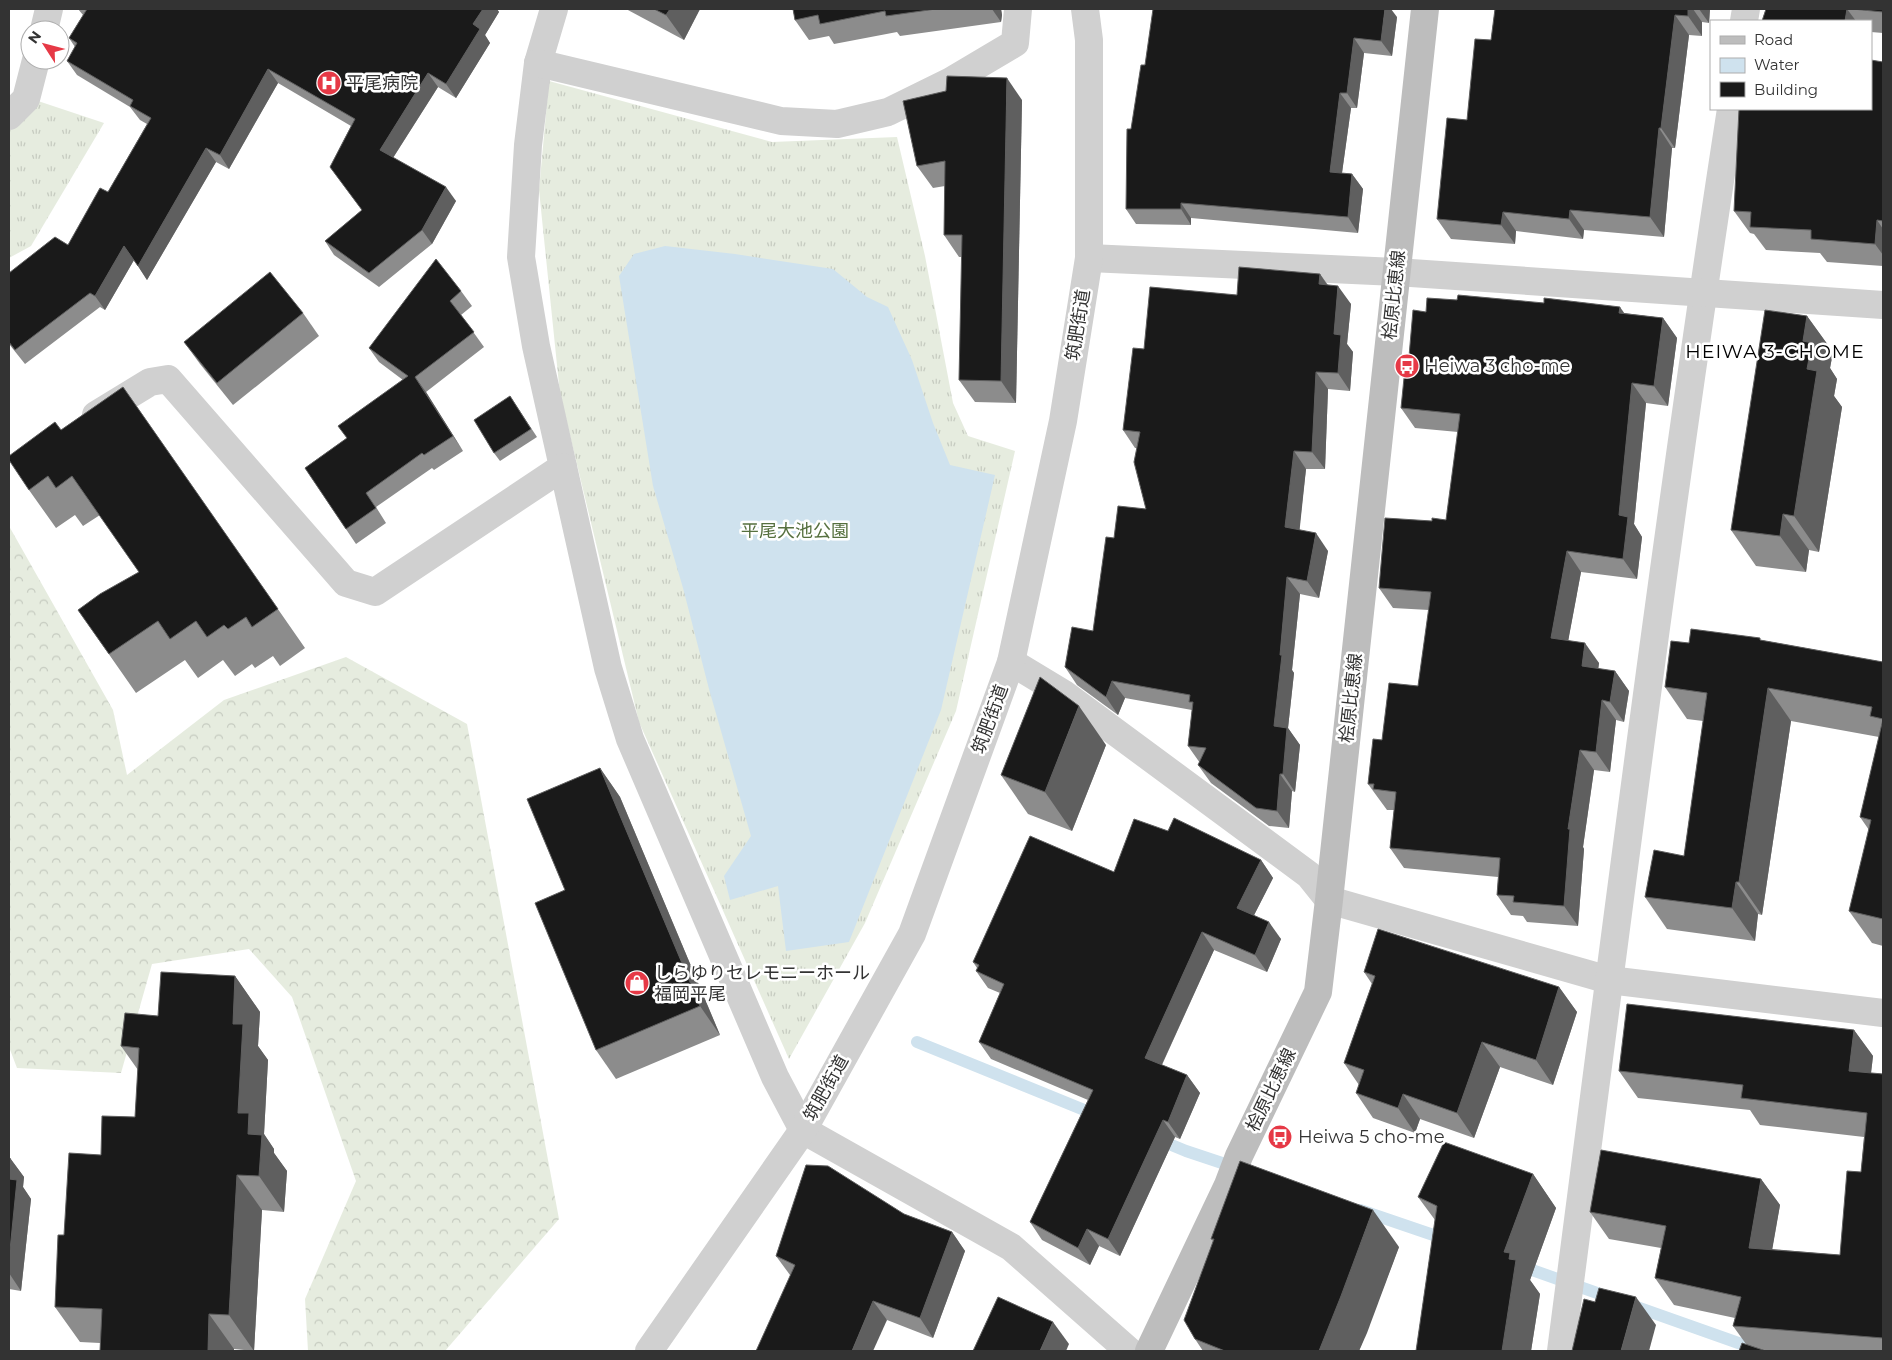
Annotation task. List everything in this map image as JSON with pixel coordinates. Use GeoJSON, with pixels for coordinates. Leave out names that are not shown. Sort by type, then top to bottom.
{"type":"FeatureCollection","features":[{"type":"Feature","properties":{"kind":"main road","name":"桧原比恵線"},"geometry":{"type":"LineString","coordinates":[[1149,1351],[1228,1185],[1239,1156],[1318,992],[1425,9]]}},
{"type":"Feature","properties":{"kind":"street"},"geometry":{"type":"LineString","coordinates":[[554,9],[538,63],[528,145],[521,257],[536,346],[608,668],[630,739],[775,1077],[803,1130],[1011,1247],[1129,1351]]}},
{"type":"Feature","properties":{"kind":"street"},"geometry":{"type":"LineString","coordinates":[[538,63],[781,121],[837,124],[888,112],[951,81],[1016,43],[1018,9]]}},
{"type":"Feature","properties":{"kind":"street","name":"筑肥街道"},"geometry":{"type":"LineString","coordinates":[[649,1351],[803,1130],[912,934],[1011,662],[1064,421],[1089,258],[1089,40],[1085,9]]}},
{"type":"Feature","properties":{"kind":"street"},"geometry":{"type":"LineString","coordinates":[[9,116],[26,100],[34,70]]}},
{"type":"Feature","properties":{"kind":"street"},"geometry":{"type":"LineString","coordinates":[[1561,1351],[1702,292],[1730,110]]}},
{"type":"Feature","properties":{"kind":"street"},"geometry":{"type":"LineString","coordinates":[[1089,258],[1396,272],[1883,305]]}},
{"type":"Feature","properties":{"kind":"street"},"geometry":{"type":"LineString","coordinates":[[75,427],[150,382],[168,379],[346,583],[375,592],[563,467]]}},
{"type":"Feature","properties":{"kind":"street","name":"筑肥街道"},"geometry":{"type":"LineString","coordinates":[[1011,662],[1064,694],[1309,875],[1329,900]]}},
{"type":"Feature","properties":{"kind":"street"},"geometry":{"type":"LineString","coordinates":[[1329,900],[1609,980],[1883,1013]]}},
{"type":"Feature","properties":{"kind":"green space","name":"平尾大池公園"},"geometry":{"type":"Polygon","coordinates":[[[549,81],[772,142],[897,137],[925,256],[953,403],[968,436],[1015,451],[956,711],[865,923],[789,1059],[639,722],[560,394],[539,190],[549,81]]]}},
{"type":"Feature","properties":{"kind":"green space"},"geometry":{"type":"Polygon","coordinates":[[[29,98],[104,123],[31,246],[9,258],[9,121],[29,98]]]}},
{"type":"Feature","properties":{"kind":"green space"},"geometry":{"type":"Polygon","coordinates":[[[9,526],[113,710],[127,775],[224,700],[346,657],[467,724],[559,1219],[445,1351],[308,1351],[305,1299],[356,1181],[292,997],[249,949],[152,964],[121,1073],[17,1068],[9,1047],[9,526]]]}},
{"type":"Feature","properties":{"kind":"water"},"geometry":{"type":"Polygon","coordinates":[[[665,246],[735,254],[833,269],[867,297],[888,307],[912,360],[933,423],[950,465],[995,475],[941,710],[849,942],[786,951],[778,886],[730,900],[724,876],[751,836],[653,486],[619,276],[634,254],[665,246]]]}},
{"type":"Feature","properties":{"kind":"building"},"geometry":{"type":"Polygon","coordinates":[[[87,9],[483,9],[473,24],[480,29],[446,84],[428,73],[380,150],[446,187],[422,230],[369,273],[325,241],[362,210],[330,167],[355,119],[268,69],[220,155],[206,148],[138,266],[124,246],[95,296],[90,293],[15,350],[9,342],[9,273],[55,237],[68,245],[100,188],[108,192],[151,118],[130,106],[133,100],[70,63],[70,56],[77,43],[70,39],[87,9]]]}},
{"type":"Feature","properties":{"kind":"building"},"geometry":{"type":"Polygon","coordinates":[[[654,9],[670,9],[666,15],[654,9]]]}},
{"type":"Feature","properties":{"kind":"building"},"geometry":{"type":"Polygon","coordinates":[[[793,9],[936,9],[886,16],[885,11],[820,24],[818,15],[795,20],[793,9]]]}},
{"type":"Feature","properties":{"kind":"building"},"geometry":{"type":"Polygon","coordinates":[[[1153,9],[1385,9],[1381,41],[1354,38],[1347,93],[1340,93],[1330,172],[1352,174],[1348,217],[1181,203],[1181,209],[1126,209],[1127,129],[1131,129],[1141,65],[1145,65],[1153,9]]]}},
{"type":"Feature","properties":{"kind":"building"},"geometry":{"type":"Polygon","coordinates":[[[1495,9],[1688,9],[1688,16],[1675,15],[1661,128],[1659,128],[1650,217],[1570,210],[1569,219],[1503,212],[1501,225],[1437,219],[1447,118],[1467,120],[1475,39],[1491,40],[1495,9]]]}},
{"type":"Feature","properties":{"kind":"building"},"geometry":{"type":"Polygon","coordinates":[[[1766,9],[1847,9],[1845,20],[1762,20],[1766,9]]]}},
{"type":"Feature","properties":{"kind":"building"},"geometry":{"type":"Polygon","coordinates":[[[1852,9],[1883,9],[1883,12],[1852,9]]]}},
{"type":"Feature","properties":{"kind":"building"},"geometry":{"type":"Polygon","coordinates":[[[1872,60],[1883,62],[1883,221],[1877,220],[1875,244],[1811,239],[1811,230],[1750,227],[1751,212],[1734,211],[1739,110],[1872,110],[1872,60]]]}},
{"type":"Feature","properties":{"kind":"building"},"geometry":{"type":"Polygon","coordinates":[[[947,76],[1007,78],[1001,381],[959,380],[962,235],[944,235],[945,161],[917,166],[903,101],[946,91],[947,76]]]}},
{"type":"Feature","properties":{"kind":"building"},"geometry":{"type":"Polygon","coordinates":[[[436,259],[461,291],[450,301],[474,332],[415,377],[453,436],[424,455],[422,453],[366,493],[376,508],[346,529],[305,468],[347,438],[338,426],[408,376],[369,348],[436,259]]]}},
{"type":"Feature","properties":{"kind":"building"},"geometry":{"type":"Polygon","coordinates":[[[1239,267],[1320,274],[1319,284],[1338,286],[1334,334],[1341,335],[1338,373],[1316,372],[1312,452],[1294,451],[1285,527],[1316,533],[1307,581],[1287,577],[1280,655],[1282,655],[1274,726],[1287,728],[1283,774],[1280,774],[1277,811],[1256,808],[1198,765],[1206,748],[1188,746],[1193,702],[1189,702],[1190,695],[1112,681],[1106,697],[1065,667],[1072,627],[1093,631],[1106,537],[1114,538],[1118,506],[1146,509],[1134,462],[1140,432],[1123,430],[1133,348],[1144,349],[1150,287],[1237,295],[1239,267]]]}},
{"type":"Feature","properties":{"kind":"building"},"geometry":{"type":"Polygon","coordinates":[[[270,272],[303,313],[217,383],[184,342],[270,272]]]}},
{"type":"Feature","properties":{"kind":"building"},"geometry":{"type":"Polygon","coordinates":[[[1458,295],[1544,303],[1544,298],[1620,307],[1619,313],[1663,318],[1654,386],[1632,383],[1619,515],[1628,517],[1623,559],[1567,551],[1551,638],[1585,643],[1582,666],[1615,671],[1610,702],[1602,700],[1596,752],[1580,750],[1568,829],[1570,829],[1564,906],[1513,902],[1514,896],[1497,895],[1500,858],[1390,848],[1396,792],[1373,789],[1374,784],[1368,784],[1373,739],[1382,740],[1389,683],[1418,686],[1431,592],[1379,588],[1385,518],[1432,521],[1432,518],[1446,520],[1460,414],[1401,408],[1405,368],[1408,368],[1413,310],[1426,312],[1427,298],[1457,300],[1458,295]]]}},
{"type":"Feature","properties":{"kind":"building"},"geometry":{"type":"Polygon","coordinates":[[[1765,310],[1807,316],[1803,341],[1812,343],[1807,369],[1817,371],[1794,516],[1783,514],[1780,536],[1731,530],[1765,310]]]}},
{"type":"Feature","properties":{"kind":"building"},"geometry":{"type":"Polygon","coordinates":[[[123,387],[278,609],[252,627],[246,617],[228,629],[224,625],[207,637],[196,621],[170,639],[158,621],[109,654],[78,610],[100,594],[139,572],[72,476],[56,488],[48,476],[29,490],[9,460],[9,456],[55,422],[61,430],[123,387]]]}},
{"type":"Feature","properties":{"kind":"building"},"geometry":{"type":"Polygon","coordinates":[[[510,396],[531,429],[494,453],[474,420],[510,396]]]}},
{"type":"Feature","properties":{"kind":"building"},"geometry":{"type":"Polygon","coordinates":[[[1691,629],[1760,638],[1760,640],[1883,662],[1883,719],[1870,716],[1872,707],[1768,688],[1739,882],[1736,882],[1732,908],[1645,897],[1654,850],[1684,856],[1707,693],[1665,687],[1671,641],[1689,643],[1691,629]]]}},
{"type":"Feature","properties":{"kind":"building"},"geometry":{"type":"Polygon","coordinates":[[[1040,677],[1079,706],[1045,792],[1001,775],[1040,677]]]}},
{"type":"Feature","properties":{"kind":"building"},"geometry":{"type":"Polygon","coordinates":[[[1883,719],[1883,919],[1849,911],[1871,820],[1860,817],[1883,719]]]}},
{"type":"Feature","properties":{"kind":"building","name":"しらゆりセレモニーホール 福岡平尾"},"geometry":{"type":"Polygon","coordinates":[[[600,768],[700,1006],[596,1050],[535,903],[565,890],[527,799],[600,768]]]}},
{"type":"Feature","properties":{"kind":"building"},"geometry":{"type":"Polygon","coordinates":[[[1174,818],[1261,860],[1237,908],[1269,922],[1255,955],[1202,932],[1145,1058],[1187,1075],[1168,1122],[1163,1120],[1108,1239],[1087,1229],[1078,1248],[1030,1222],[1093,1090],[979,1042],[1004,984],[976,971],[979,965],[973,962],[1030,836],[1114,872],[1134,819],[1168,831],[1174,818]]]}},
{"type":"Feature","properties":{"kind":"building"},"geometry":{"type":"Polygon","coordinates":[[[1378,929],[1559,987],[1536,1060],[1482,1042],[1457,1113],[1403,1094],[1398,1108],[1356,1093],[1364,1070],[1344,1063],[1375,976],[1364,972],[1378,929]]]}},
{"type":"Feature","properties":{"kind":"building"},"geometry":{"type":"Polygon","coordinates":[[[161,972],[235,976],[233,1024],[243,1024],[238,1113],[249,1113],[248,1134],[262,1135],[259,1176],[237,1175],[229,1315],[209,1314],[208,1351],[100,1351],[102,1309],[55,1307],[58,1235],[64,1235],[69,1153],[101,1155],[102,1116],[135,1117],[139,1048],[121,1046],[125,1013],[158,1016],[161,972]]]}},
{"type":"Feature","properties":{"kind":"building"},"geometry":{"type":"Polygon","coordinates":[[[1627,1004],[1854,1030],[1849,1071],[1883,1074],[1883,1338],[1733,1326],[1741,1297],[1655,1278],[1666,1226],[1590,1212],[1601,1150],[1761,1179],[1749,1248],[1840,1255],[1847,1171],[1861,1172],[1867,1113],[1741,1098],[1743,1085],[1619,1071],[1627,1004]]]}},
{"type":"Feature","properties":{"kind":"building"},"geometry":{"type":"Polygon","coordinates":[[[1444,1142],[1533,1174],[1504,1252],[1510,1253],[1509,1259],[1516,1260],[1502,1351],[1416,1351],[1437,1206],[1418,1197],[1444,1142]]]}},
{"type":"Feature","properties":{"kind":"building"},"geometry":{"type":"Polygon","coordinates":[[[1240,1161],[1373,1210],[1319,1351],[1225,1351],[1195,1339],[1184,1320],[1240,1161]]]}},
{"type":"Feature","properties":{"kind":"building"},"geometry":{"type":"Polygon","coordinates":[[[806,1165],[828,1166],[904,1214],[952,1232],[920,1318],[873,1301],[852,1351],[756,1351],[795,1265],[776,1256],[806,1165]]]}},
{"type":"Feature","properties":{"kind":"building"},"geometry":{"type":"Polygon","coordinates":[[[9,1179],[17,1180],[9,1260],[9,1179]]]}},
{"type":"Feature","properties":{"kind":"building"},"geometry":{"type":"Polygon","coordinates":[[[1599,1288],[1636,1297],[1621,1351],[1572,1351],[1584,1299],[1595,1302],[1599,1288]]]}},
{"type":"Feature","properties":{"kind":"building"},"geometry":{"type":"Polygon","coordinates":[[[998,1297],[1053,1322],[1040,1351],[973,1351],[998,1297]]]}},
{"type":"Feature","properties":{"kind":"building"},"geometry":{"type":"Polygon","coordinates":[[[1742,1343],[1766,1351],[1739,1351],[1742,1343]]]}},
{"type":"Feature","properties":{"kind":"waterway"},"geometry":{"type":"LineString","coordinates":[[917,1042],[1099,1116]]}},
{"type":"Feature","properties":{"kind":"waterway"},"geometry":{"type":"LineString","coordinates":[[1157,1139],[1237,1168]]}},
{"type":"Feature","properties":{"kind":"waterway"},"geometry":{"type":"LineString","coordinates":[[1360,1210],[1448,1240]]}},
{"type":"Feature","properties":{"kind":"waterway"},"geometry":{"type":"LineString","coordinates":[[1518,1265],[1761,1351]]}},
{"type":"Feature","properties":{"kind":"place","name":"平尾病院"},"geometry":{"type":"Point","coordinates":[329,83]}},
{"type":"Feature","properties":{"kind":"place","name":"Heiwa 3 cho-me"},"geometry":{"type":"Point","coordinates":[1407,366]}},
{"type":"Feature","properties":{"kind":"place","name":"しらゆりセレモニーホール 福岡平尾"},"geometry":{"type":"Point","coordinates":[637,983]}},
{"type":"Feature","properties":{"kind":"place","name":"Heiwa 5 cho-me"},"geometry":{"type":"Point","coordinates":[1280,1137]}},
{"type":"Feature","properties":{"kind":"district","name":"HEIWA 3-CHOME"},"geometry":{"type":"Point","coordinates":[1775,351]}}]}
